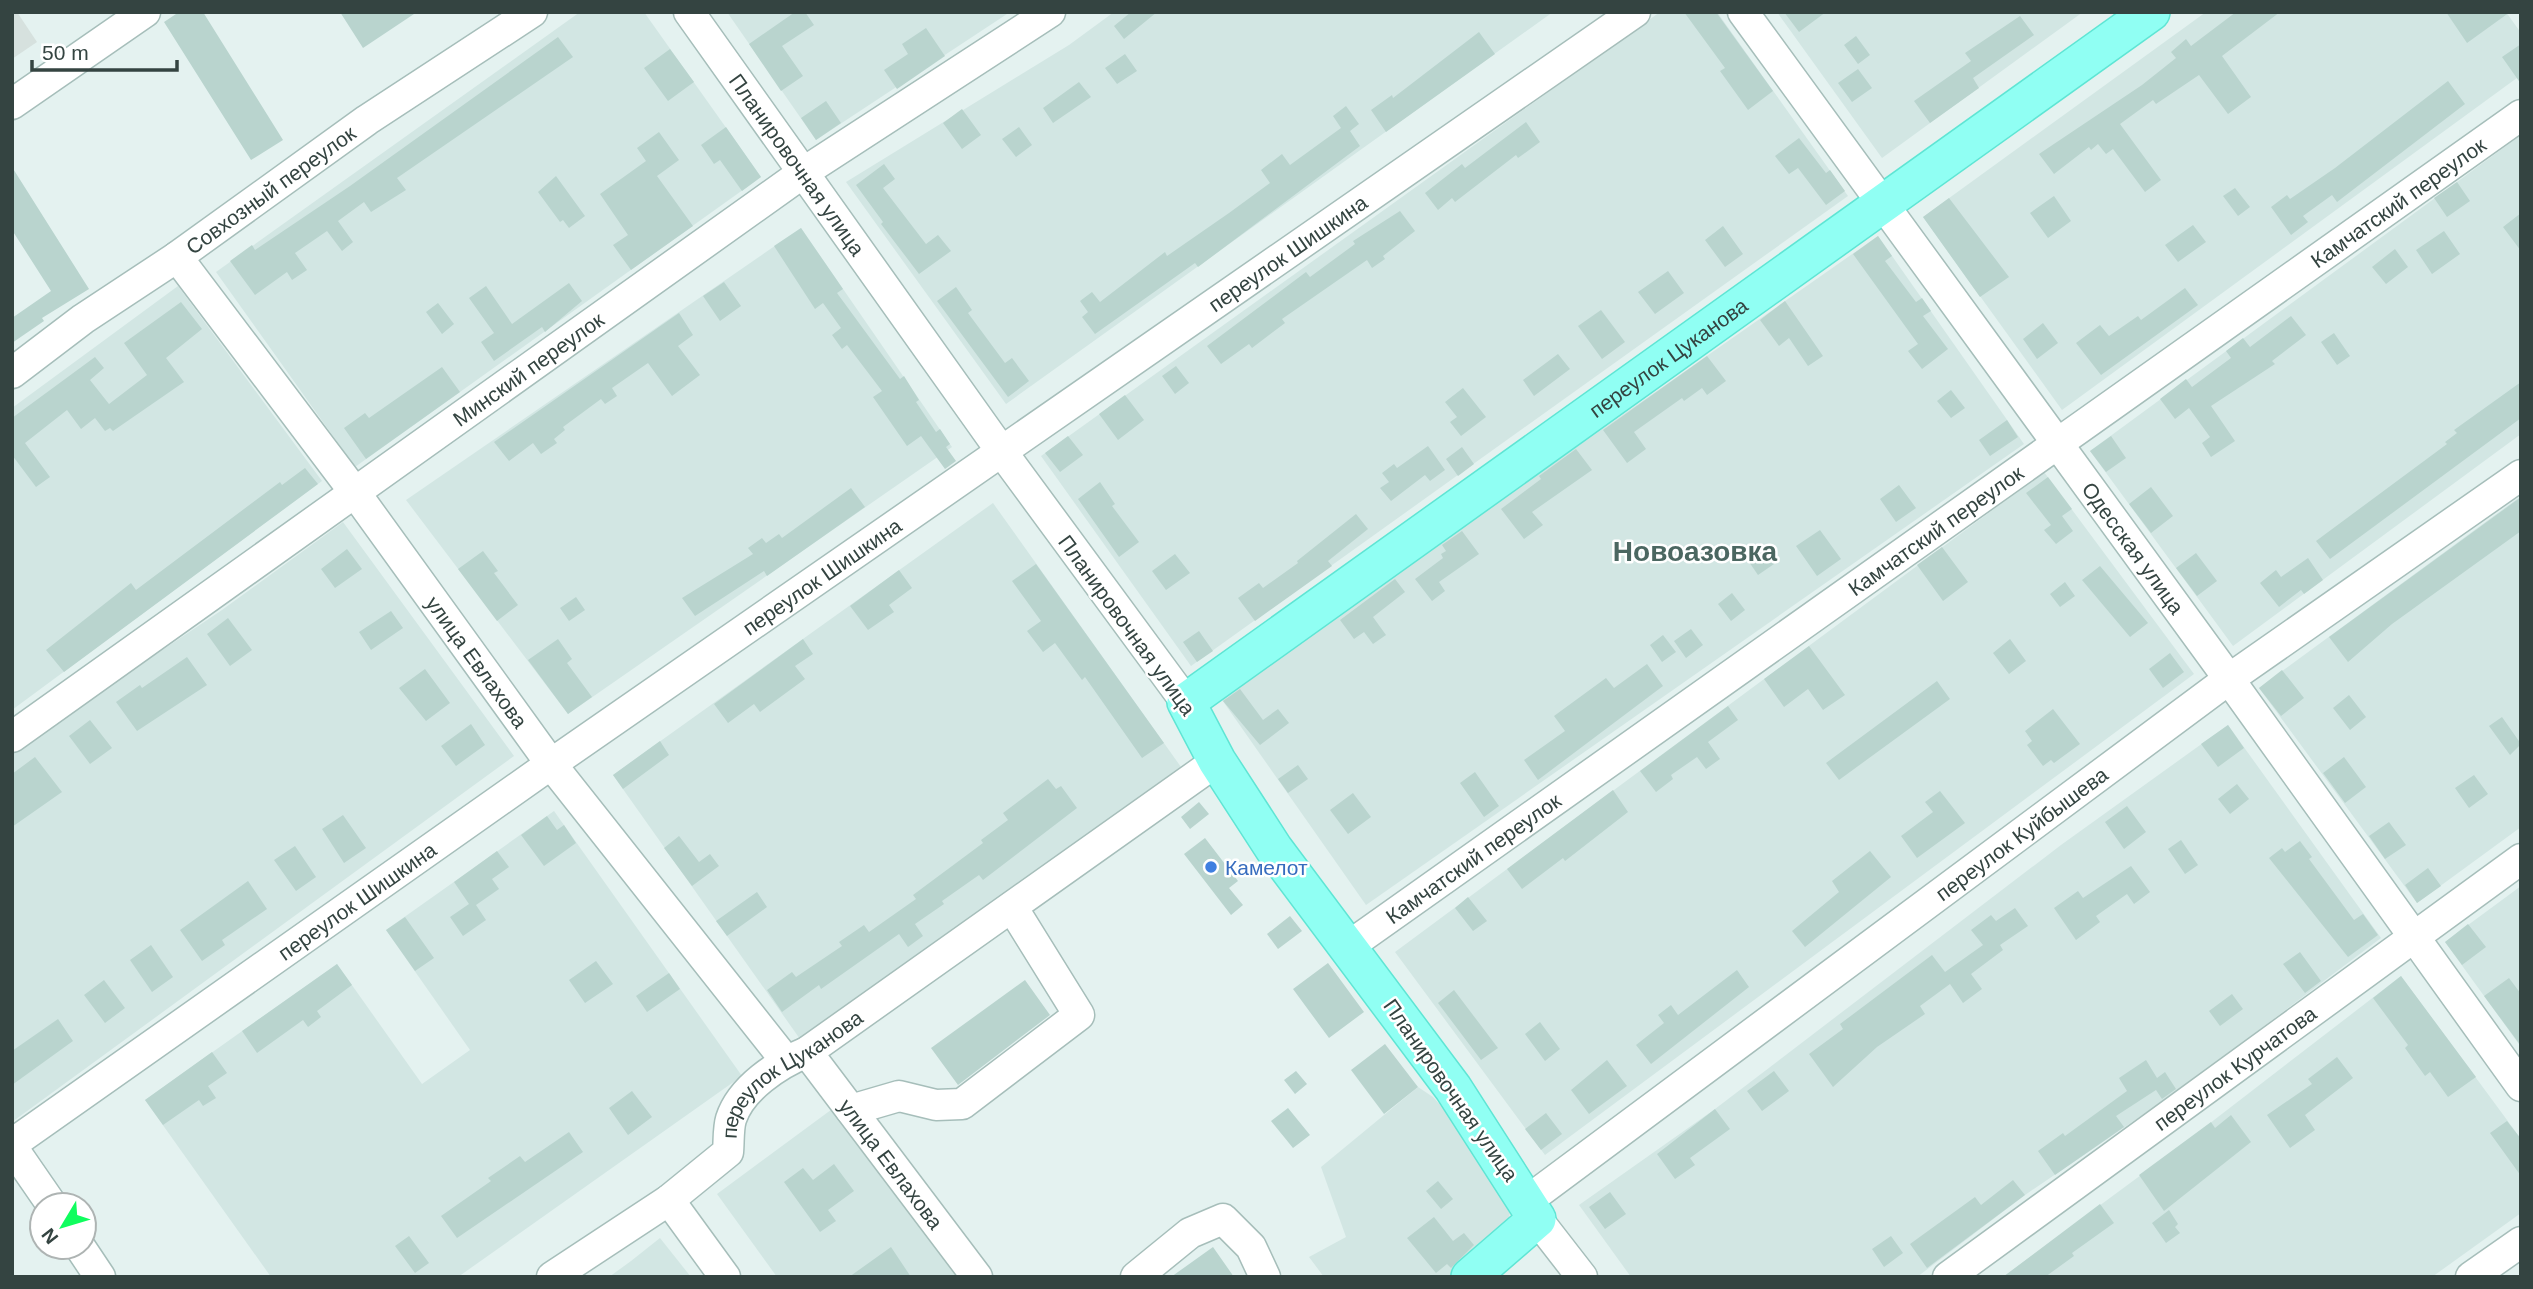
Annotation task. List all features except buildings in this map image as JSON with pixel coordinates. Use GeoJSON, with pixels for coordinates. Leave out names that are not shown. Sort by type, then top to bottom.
{"type":"FeatureCollection","features":[{"type":"Feature","properties":{"kind":"main road","name":"переулок Цуканова"},"geometry":{"type":"LineString","coordinates":[[1186,702],[2151,12]]}},
{"type":"Feature","properties":{"kind":"main road","name":"Планировочная улица"},"geometry":{"type":"LineString","coordinates":[[1186,702],[1217,761],[1275,849],[1453,1088],[1532,1210]]}},
{"type":"Feature","properties":{"kind":"main road","name":"переулок Куйбышева"},"geometry":{"type":"LineString","coordinates":[[1470,1277],[1532,1210]]}},
{"type":"Feature","properties":{"kind":"street"},"geometry":{"type":"LineString","coordinates":[[12,104],[145,12]]}},
{"type":"Feature","properties":{"kind":"street","name":"Совхозный переулок"},"geometry":{"type":"LineString","coordinates":[[12,373],[83,319],[177,257],[368,120],[532,12]]}},
{"type":"Feature","properties":{"kind":"street","name":"Планировочная улица"},"geometry":{"type":"LineString","coordinates":[[689,12],[1002,453],[1186,702]]}},
{"type":"Feature","properties":{"kind":"street","name":"переулок Шишкина"},"geometry":{"type":"LineString","coordinates":[[12,1146],[551,764],[1635,12]]}},
{"type":"Feature","properties":{"kind":"street","name":"Одесская улица"},"geometry":{"type":"LineString","coordinates":[[1744,12],[2521,1086]]}},
{"type":"Feature","properties":{"kind":"street","name":"Минский переулок"},"geometry":{"type":"LineString","coordinates":[[12,737],[804,172],[1040,15]]}},
{"type":"Feature","properties":{"kind":"street","name":"Камчатский переулок"},"geometry":{"type":"LineString","coordinates":[[1349,946],[2521,115]]}},
{"type":"Feature","properties":{"kind":"street","name":"улица Евлахова"},"geometry":{"type":"LineString","coordinates":[[177,257],[356,494],[551,764],[797,1056],[851,1110],[982,1276]]}},
{"type":"Feature","properties":{"kind":"street","name":"переулок Куйбышева"},"geometry":{"type":"LineString","coordinates":[[1532,1210],[2229,679],[2521,475]]}},
{"type":"Feature","properties":{"kind":"street","name":"переулок Цуканова"},"geometry":{"type":"LineString","coordinates":[[552,1277],[669,1200],[728,1152],[731,1120],[741,1097],[1217,761]]}},
{"type":"Feature","properties":{"kind":"street","name":"переулок Курчатова"},"geometry":{"type":"LineString","coordinates":[[1948,1277],[2521,859]]}},
{"type":"Feature","properties":{"kind":"street"},"geometry":{"type":"LineString","coordinates":[[851,1110],[899,1097],[936,1105],[962,1104],[1079,1015],[1012,907]]}},
{"type":"Feature","properties":{"kind":"street"},"geometry":{"type":"LineString","coordinates":[[12,1146],[43,1191]]}},
{"type":"Feature","properties":{"kind":"street"},"geometry":{"type":"LineString","coordinates":[[669,1200],[725,1277]]}},
{"type":"Feature","properties":{"kind":"street","name":"Планировочная улица"},"geometry":{"type":"LineString","coordinates":[[1532,1210],[1582,1277]]}},
{"type":"Feature","properties":{"kind":"street"},"geometry":{"type":"LineString","coordinates":[[1136,1277],[1190,1233],[1223,1219],[1251,1247],[1265,1277]]}},
{"type":"Feature","properties":{"kind":"street"},"geometry":{"type":"LineString","coordinates":[[2471,1277],[2521,1242]]}},
{"type":"Feature","properties":{"kind":"street"},"geometry":{"type":"LineString","coordinates":[[89,1261],[100,1277]]}},
{"type":"Feature","properties":{"kind":"shaded area"},"geometry":{"type":"Polygon","coordinates":[[[12,12],[17,12],[37,42],[12,59],[12,12]]]}},
{"type":"Feature","properties":{"kind":"shaded area"},"geometry":{"type":"Polygon","coordinates":[[[580,12],[644,12],[761,177],[355,467],[216,272],[580,12]]]}},
{"type":"Feature","properties":{"kind":"shaded area"},"geometry":{"type":"Polygon","coordinates":[[[727,12],[1010,12],[816,140],[727,12]]]}},
{"type":"Feature","properties":{"kind":"shaded area"},"geometry":{"type":"Polygon","coordinates":[[[1114,12],[1553,12],[1006,404],[846,182],[1069,45],[1114,12]]]}},
{"type":"Feature","properties":{"kind":"shaded area"},"geometry":{"type":"Polygon","coordinates":[[[1660,12],[1717,12],[1848,196],[1191,666],[1041,456],[1660,12]]]}},
{"type":"Feature","properties":{"kind":"shaded area"},"geometry":{"type":"Polygon","coordinates":[[[1777,12],[2083,12],[1882,158],[1777,12]]]}},
{"type":"Feature","properties":{"kind":"shaded area"},"geometry":{"type":"Polygon","coordinates":[[[2206,12],[2506,12],[2521,33],[2521,75],[2062,410],[1923,217],[2206,12]]]}},
{"type":"Feature","properties":{"kind":"shaded area"},"geometry":{"type":"Polygon","coordinates":[[[2521,135],[2521,434],[2233,646],[2090,451],[2521,135]]]}},
{"type":"Feature","properties":{"kind":"shaded area"},"geometry":{"type":"Polygon","coordinates":[[[801,228],[952,447],[568,714],[406,500],[801,228]]]}},
{"type":"Feature","properties":{"kind":"shaded area"},"geometry":{"type":"Polygon","coordinates":[[[1878,236],[2024,444],[1366,905],[1220,697],[1878,236]]]}},
{"type":"Feature","properties":{"kind":"shaded area"},"geometry":{"type":"Polygon","coordinates":[[[178,286],[322,481],[12,710],[12,408],[178,286]]]}},
{"type":"Feature","properties":{"kind":"shaded area"},"geometry":{"type":"Polygon","coordinates":[[[2044,472],[2194,674],[1545,1155],[1395,952],[2044,472]]]}},
{"type":"Feature","properties":{"kind":"shaded area"},"geometry":{"type":"Polygon","coordinates":[[[2521,496],[2521,827],[2417,903],[2259,688],[2521,496]]]}},
{"type":"Feature","properties":{"kind":"shaded area"},"geometry":{"type":"Polygon","coordinates":[[[993,503],[1181,767],[800,1039],[613,775],[993,503]]]}},
{"type":"Feature","properties":{"kind":"shaded area"},"geometry":{"type":"Polygon","coordinates":[[[343,522],[514,756],[12,1122],[12,751],[222,610],[343,522]]]}},
{"type":"Feature","properties":{"kind":"shaded area"},"geometry":{"type":"Polygon","coordinates":[[[2228,725],[2381,938],[2182,1088],[2025,1195],[1917,1277],[1631,1277],[1579,1205],[1715,1109],[2061,845],[2228,725]]]}},
{"type":"Feature","properties":{"kind":"shaded area"},"geometry":{"type":"Polygon","coordinates":[[[554,811],[742,1076],[458,1277],[271,1277],[145,1100],[337,964],[422,1084],[470,1050],[386,930],[554,811]]]}},
{"type":"Feature","properties":{"kind":"shaded area"},"geometry":{"type":"Polygon","coordinates":[[[2521,886],[2521,1047],[2445,942],[2521,886]]]}},
{"type":"Feature","properties":{"kind":"shaded area"},"geometry":{"type":"Polygon","coordinates":[[[2401,976],[2521,1139],[2521,1213],[2432,1277],[2003,1277],[2183,1144],[2401,976]]]}},
{"type":"Feature","properties":{"kind":"shaded area"},"geometry":{"type":"Polygon","coordinates":[[[1418,1087],[1433,1097],[1468,1136],[1507,1191],[1510,1213],[1506,1230],[1455,1277],[1324,1277],[1309,1257],[1346,1237],[1321,1167],[1418,1087]]]}},
{"type":"Feature","properties":{"kind":"shaded area"},"geometry":{"type":"Polygon","coordinates":[[[839,1104],[969,1277],[777,1277],[717,1194],[839,1104]]]}},
{"type":"Feature","properties":{"kind":"shaded area"},"geometry":{"type":"Polygon","coordinates":[[[660,1238],[691,1277],[609,1277],[631,1261],[660,1238]]]}},
{"type":"Feature","properties":{"kind":"place","name":"Камелот"},"geometry":{"type":"Point","coordinates":[1211,867]}},
{"type":"Feature","properties":{"kind":"district","name":"Новоазовка"},"geometry":{"type":"Point","coordinates":[1695,551]}}]}
